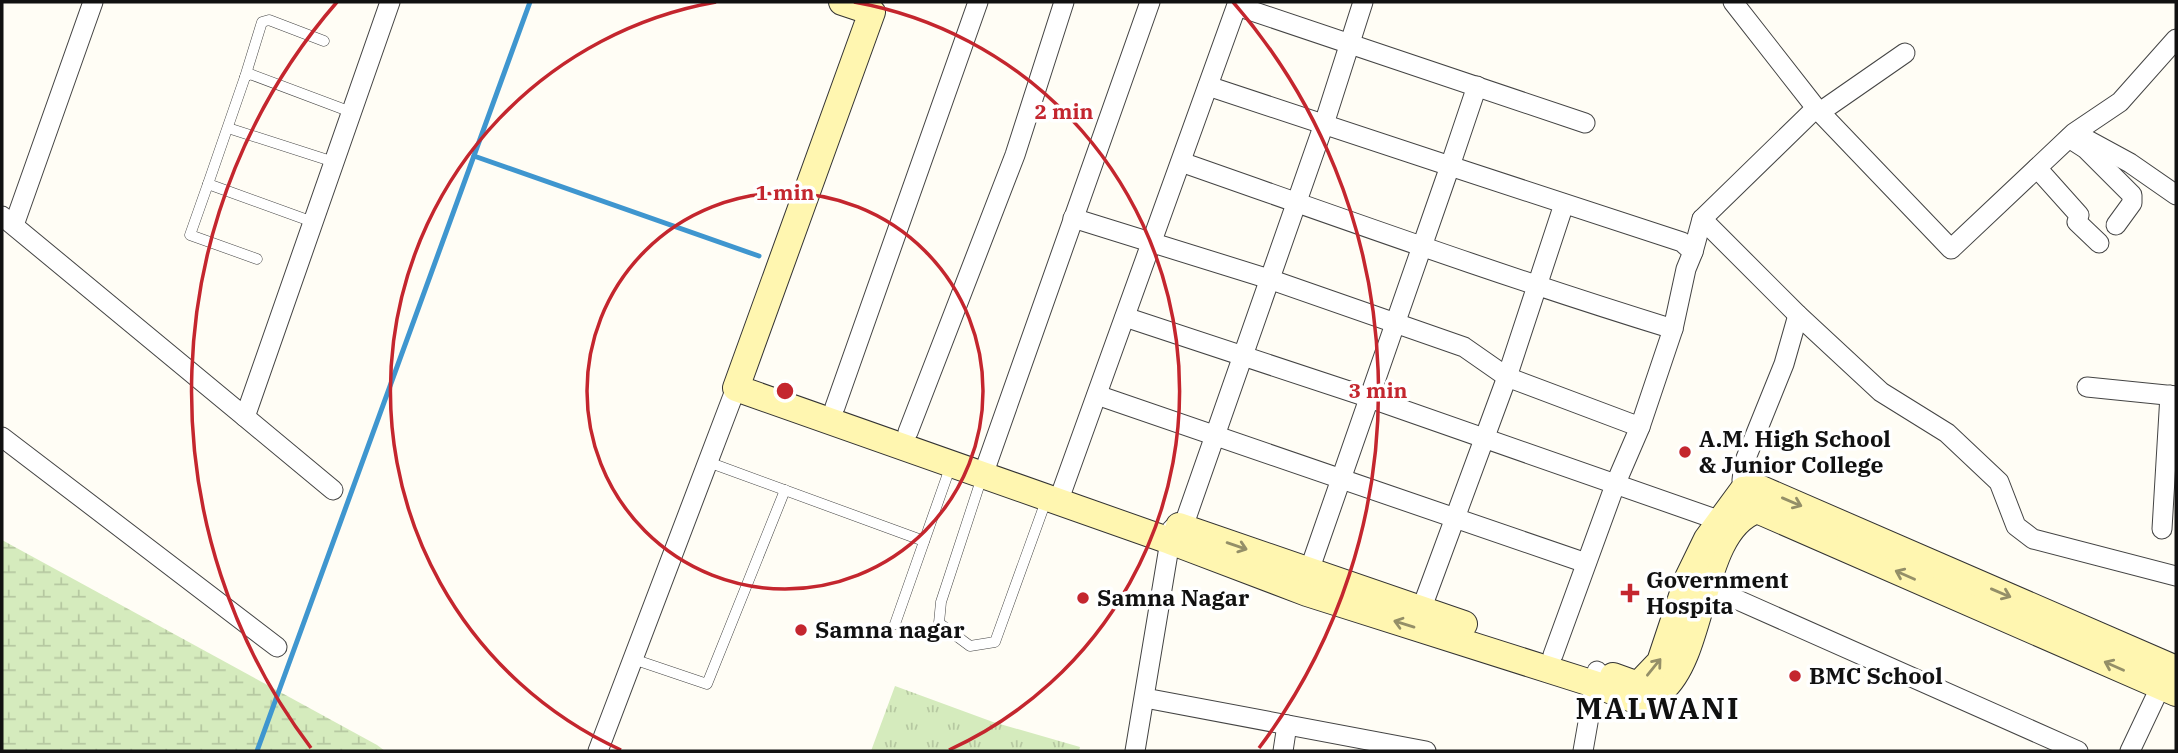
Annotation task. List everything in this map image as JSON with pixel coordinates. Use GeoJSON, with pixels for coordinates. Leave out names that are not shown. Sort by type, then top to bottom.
{"type":"FeatureCollection","features":[{"type":"Feature","properties":{"kind":"street"},"geometry":{"type":"LineString","coordinates":[[93,2],[8,220],[333,490]]}},
{"type":"Feature","properties":{"kind":"street"},"geometry":{"type":"LineString","coordinates":[[245,416],[390,2]]}},
{"type":"Feature","properties":{"kind":"street"},"geometry":{"type":"LineString","coordinates":[[598,751],[738,382],[874,7],[842,2]]}},
{"type":"Feature","properties":{"kind":"street"},"geometry":{"type":"LineString","coordinates":[[835,407],[978,2]]}},
{"type":"Feature","properties":{"kind":"street"},"geometry":{"type":"LineString","coordinates":[[908,432],[1015,155],[1064,2]]}},
{"type":"Feature","properties":{"kind":"street"},"geometry":{"type":"LineString","coordinates":[[985,468],[1150,2]]}},
{"type":"Feature","properties":{"kind":"street"},"geometry":{"type":"LineString","coordinates":[[1135,751],[1175,531],[1243,356],[1324,124],[1363,2]]}},
{"type":"Feature","properties":{"kind":"street"},"geometry":{"type":"LineString","coordinates":[[1733,2],[1818,110],[1951,249],[2074,139],[2120,102],[2176,39]]}},
{"type":"Feature","properties":{"kind":"street"},"geometry":{"type":"LineString","coordinates":[[1057,495],[1097,395],[1238,4],[1585,123]]}},
{"type":"Feature","properties":{"kind":"street"},"geometry":{"type":"LineString","coordinates":[[1553,655],[1615,485],[1640,427],[1673,329],[1686,269],[1702,219],[1818,110],[1905,53]]}},
{"type":"Feature","properties":{"kind":"street"},"geometry":{"type":"LineString","coordinates":[[1208,86],[1682,242],[1693,252]]}},
{"type":"Feature","properties":{"kind":"street"},"geometry":{"type":"LineString","coordinates":[[1309,571],[1477,86]]}},
{"type":"Feature","properties":{"kind":"street"},"geometry":{"type":"LineString","coordinates":[[2074,139],[2130,163],[2176,195]]}},
{"type":"Feature","properties":{"kind":"street"},"geometry":{"type":"LineString","coordinates":[[2074,139],[2132,195],[2132,203],[2116,225]]}},
{"type":"Feature","properties":{"kind":"street"},"geometry":{"type":"LineString","coordinates":[[1181,162],[1537,287],[1673,329]]}},
{"type":"Feature","properties":{"kind":"street"},"geometry":{"type":"LineString","coordinates":[[2040,171],[2079,215],[2077,222],[2099,243]]}},
{"type":"Feature","properties":{"kind":"street"},"geometry":{"type":"LineString","coordinates":[[1421,610],[1507,377],[1564,204]]}},
{"type":"Feature","properties":{"kind":"street"},"geometry":{"type":"LineString","coordinates":[[1073,218],[1269,279],[1464,347],[1507,377],[1640,427]]}},
{"type":"Feature","properties":{"kind":"street"},"geometry":{"type":"LineString","coordinates":[[1702,219],[1798,315],[1881,392],[1947,433],[1999,482],[2016,526],[2033,539],[2176,576]]}},
{"type":"Feature","properties":{"kind":"street"},"geometry":{"type":"LineString","coordinates":[[1175,531],[1307,593],[1596,677],[1638,685],[1660,662],[1697,582],[1740,521],[1747,501],[1744,463],[1783,364],[1798,315]]}},
{"type":"Feature","properties":{"kind":"street"},"geometry":{"type":"LineString","coordinates":[[1125,317],[1370,398],[1720,521]]}},
{"type":"Feature","properties":{"kind":"street"},"geometry":{"type":"LineString","coordinates":[[738,382],[835,407],[908,432],[985,468],[1057,495],[1309,571],[1553,655],[1596,677]]}},
{"type":"Feature","properties":{"kind":"street"},"geometry":{"type":"LineString","coordinates":[[738,382],[951,464],[985,468]]}},
{"type":"Feature","properties":{"kind":"street"},"geometry":{"type":"LineString","coordinates":[[2087,387],[2173,396],[2162,529]]}},
{"type":"Feature","properties":{"kind":"street"},"geometry":{"type":"LineString","coordinates":[[1097,395],[1586,563]]}},
{"type":"Feature","properties":{"kind":"street"},"geometry":{"type":"LineString","coordinates":[[2,437],[277,647]]}},
{"type":"Feature","properties":{"kind":"street"},"geometry":{"type":"LineString","coordinates":[[1697,582],[1707,539],[1720,521],[1747,501],[1759,488],[2171,679],[2130,751]]}},
{"type":"Feature","properties":{"kind":"street"},"geometry":{"type":"LineString","coordinates":[[1697,582],[2078,751]]}},
{"type":"Feature","properties":{"kind":"street"},"geometry":{"type":"LineString","coordinates":[[1583,751],[1596,677]]}},
{"type":"Feature","properties":{"kind":"street"},"geometry":{"type":"LineString","coordinates":[[1144,698],[1426,751]]}},
{"type":"Feature","properties":{"kind":"street"},"geometry":{"type":"LineString","coordinates":[[1283,751],[1287,725]]}},
{"type":"Feature","properties":{"kind":"lane"},"geometry":{"type":"LineString","coordinates":[[257,258],[190,235],[262,22],[269,20],[324,41]]}},
{"type":"Feature","properties":{"kind":"lane"},"geometry":{"type":"LineString","coordinates":[[245,76],[250,74],[351,112]]}},
{"type":"Feature","properties":{"kind":"lane"},"geometry":{"type":"LineString","coordinates":[[228,128],[334,162]]}},
{"type":"Feature","properties":{"kind":"lane"},"geometry":{"type":"LineString","coordinates":[[208,184],[313,222]]}},
{"type":"Feature","properties":{"kind":"lane"},"geometry":{"type":"LineString","coordinates":[[708,462],[924,541]]}},
{"type":"Feature","properties":{"kind":"lane"},"geometry":{"type":"LineString","coordinates":[[895,624],[951,464]]}},
{"type":"Feature","properties":{"kind":"lane"},"geometry":{"type":"LineString","coordinates":[[985,468],[941,602],[939,623],[970,646],[995,642],[1057,495]]}},
{"type":"Feature","properties":{"kind":"lane"},"geometry":{"type":"LineString","coordinates":[[633,659],[707,684],[785,490]]}},
{"type":"Feature","properties":{"kind":"green space"},"geometry":{"type":"Polygon","coordinates":[[[2,540],[377,745],[385,751],[2,751],[2,540]]]}},
{"type":"Feature","properties":{"kind":"green space"},"geometry":{"type":"Polygon","coordinates":[[[895,686],[993,722],[1080,747],[1079,751],[871,751],[895,686]]]}},
{"type":"Feature","properties":{"kind":"waterway"},"geometry":{"type":"LineString","coordinates":[[257,751],[530,2]]}},
{"type":"Feature","properties":{"kind":"waterway"},"geometry":{"type":"LineString","coordinates":[[474,156],[759,256]]}},
{"type":"Feature","properties":{"kind":"place","name":"A.M. High School & Junior College"},"geometry":{"type":"Point","coordinates":[1685,452]}},
{"type":"Feature","properties":{"kind":"place","name":"Government Hospita"},"geometry":{"type":"Point","coordinates":[1630,593]}},
{"type":"Feature","properties":{"kind":"place","name":"Samna Nagar"},"geometry":{"type":"Point","coordinates":[1083,598]}},
{"type":"Feature","properties":{"kind":"place","name":"Samna nagar"},"geometry":{"type":"Point","coordinates":[801,630]}},
{"type":"Feature","properties":{"kind":"place","name":"BMC School"},"geometry":{"type":"Point","coordinates":[1795,676]}},
{"type":"Feature","properties":{"kind":"district","name":"MALWANI"},"geometry":{"type":"Point","coordinates":[1658,709]}}]}
